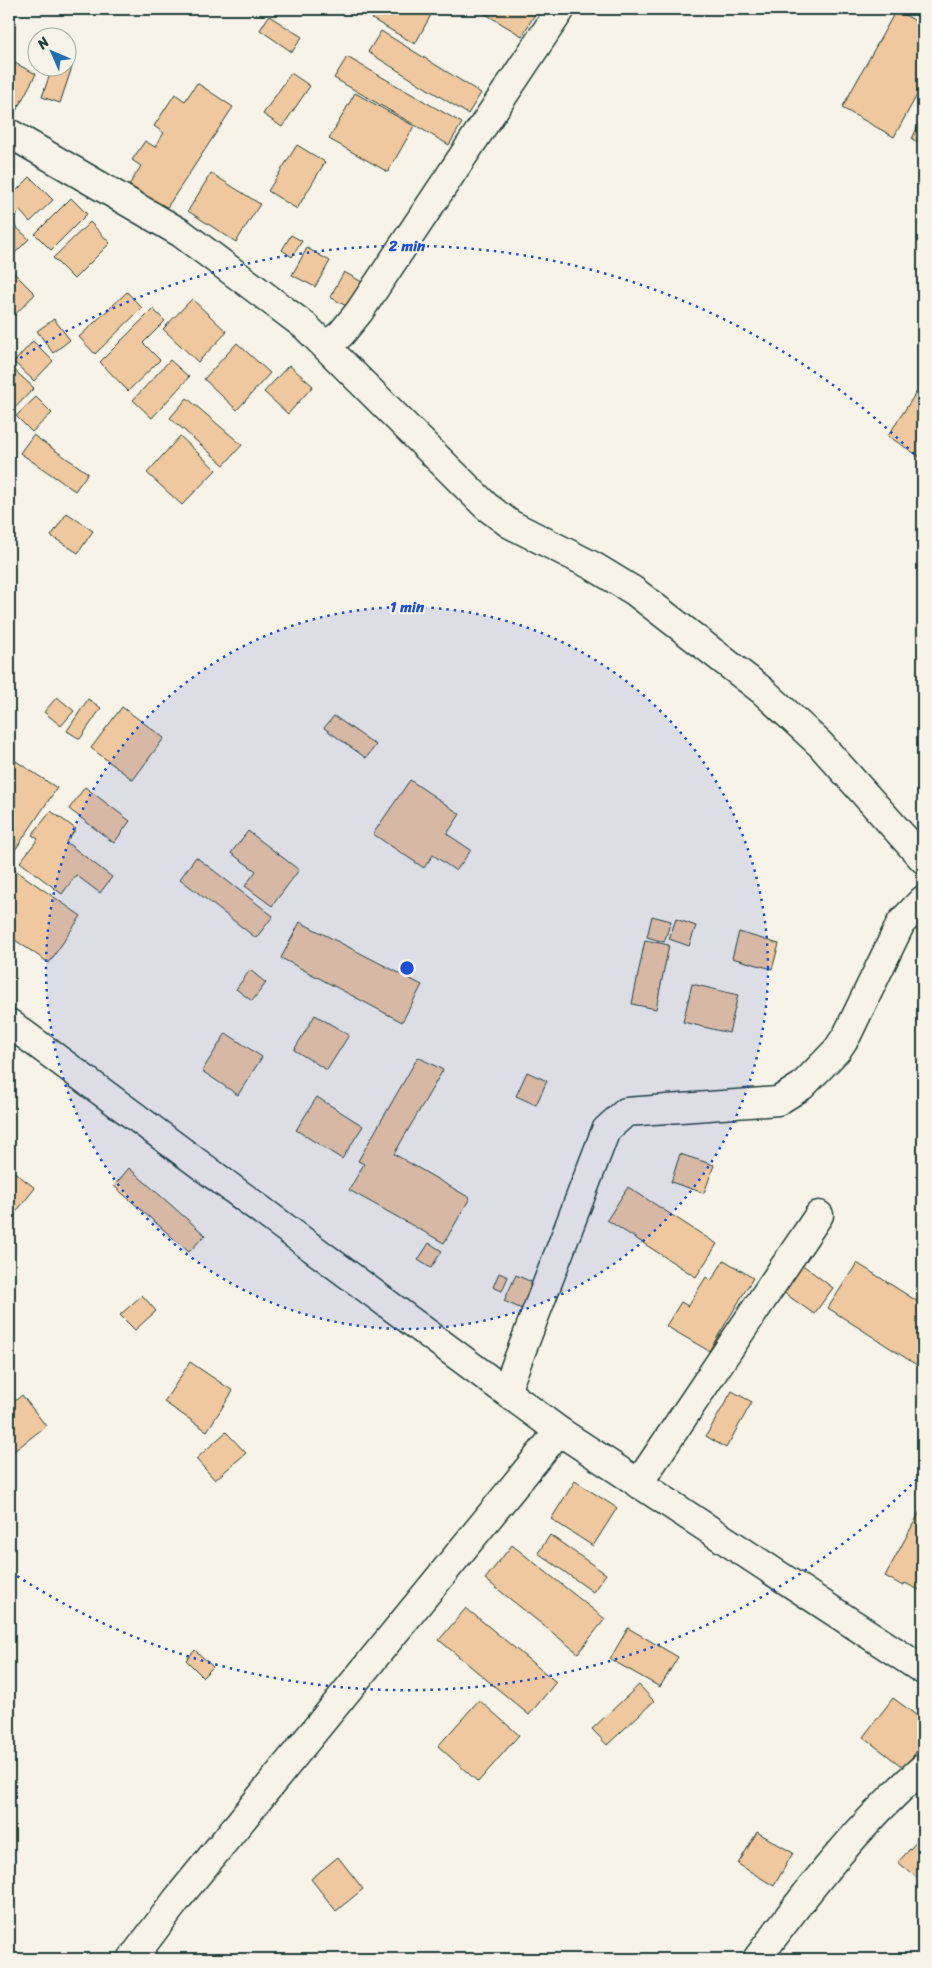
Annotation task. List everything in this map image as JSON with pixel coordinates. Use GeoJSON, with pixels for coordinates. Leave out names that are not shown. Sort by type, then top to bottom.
{"type":"FeatureCollection","features":[{"type":"Feature","properties":{"kind":"street"},"geometry":{"type":"LineString","coordinates":[[326,346],[341,334],[360,312],[560,9]]}},
{"type":"Feature","properties":{"kind":"street"},"geometry":{"type":"LineString","coordinates":[[9,133],[181,233],[305,326],[486,506],[510,524],[593,566],[634,591],[763,691],[820,744],[923,859]]}},
{"type":"Feature","properties":{"kind":"street"},"geometry":{"type":"LineString","coordinates":[[506,1391],[606,1130],[626,1112],[778,1102],[802,1086],[842,1043],[901,923],[923,900]]}},
{"type":"Feature","properties":{"kind":"street"},"geometry":{"type":"LineString","coordinates":[[9,1023],[559,1432],[923,1670]]}},
{"type":"Feature","properties":{"kind":"street"},"geometry":{"type":"LineString","coordinates":[[638,1484],[818,1215]]}},
{"type":"Feature","properties":{"kind":"street"},"geometry":{"type":"LineString","coordinates":[[132,1959],[178,1898],[559,1432]]}},
{"type":"Feature","properties":{"kind":"street"},"geometry":{"type":"LineString","coordinates":[[757,1959],[792,1910],[843,1849],[893,1794],[923,1768]]}},
{"type":"Feature","properties":{"kind":"building"},"geometry":{"type":"Polygon","coordinates":[[[378,9],[424,9],[432,13],[415,44],[372,19],[378,9]]]}},
{"type":"Feature","properties":{"kind":"building"},"geometry":{"type":"Polygon","coordinates":[[[477,9],[533,9],[537,11],[522,36],[477,9]]]}},
{"type":"Feature","properties":{"kind":"building"},"geometry":{"type":"Polygon","coordinates":[[[896,10],[923,25],[923,84],[894,137],[842,108],[896,10]]]}},
{"type":"Feature","properties":{"kind":"building"},"geometry":{"type":"Polygon","coordinates":[[[269,16],[302,37],[292,52],[260,30],[269,16]]]}},
{"type":"Feature","properties":{"kind":"building"},"geometry":{"type":"Polygon","coordinates":[[[381,31],[481,93],[468,114],[368,52],[381,31]]]}},
{"type":"Feature","properties":{"kind":"building"},"geometry":{"type":"Polygon","coordinates":[[[347,57],[462,123],[449,145],[334,78],[347,57]]]}},
{"type":"Feature","properties":{"kind":"building"},"geometry":{"type":"Polygon","coordinates":[[[9,60],[28,70],[28,78],[34,78],[15,113],[9,110],[9,60]]]}},
{"type":"Feature","properties":{"kind":"building"},"geometry":{"type":"Polygon","coordinates":[[[291,73],[310,86],[282,127],[263,114],[291,73]]]}},
{"type":"Feature","properties":{"kind":"building"},"geometry":{"type":"Polygon","coordinates":[[[49,78],[68,78],[60,103],[42,97],[49,78]]]}},
{"type":"Feature","properties":{"kind":"building"},"geometry":{"type":"Polygon","coordinates":[[[197,83],[233,107],[166,209],[129,185],[141,166],[132,160],[145,141],[155,147],[164,133],[154,126],[175,94],[185,101],[197,83]]]}},
{"type":"Feature","properties":{"kind":"building"},"geometry":{"type":"Polygon","coordinates":[[[355,93],[414,126],[388,172],[329,139],[355,93]]]}},
{"type":"Feature","properties":{"kind":"building"},"geometry":{"type":"Polygon","coordinates":[[[923,115],[923,145],[912,139],[923,115]]]}},
{"type":"Feature","properties":{"kind":"building"},"geometry":{"type":"Polygon","coordinates":[[[297,145],[325,162],[297,209],[268,191],[297,145]]]}},
{"type":"Feature","properties":{"kind":"building"},"geometry":{"type":"Polygon","coordinates":[[[211,173],[260,204],[236,242],[188,211],[211,173]]]}},
{"type":"Feature","properties":{"kind":"building"},"geometry":{"type":"Polygon","coordinates":[[[30,177],[53,200],[30,222],[20,211],[9,222],[9,198],[30,177]]]}},
{"type":"Feature","properties":{"kind":"building"},"geometry":{"type":"Polygon","coordinates":[[[71,198],[87,214],[51,250],[35,234],[71,198]]]}},
{"type":"Feature","properties":{"kind":"building"},"geometry":{"type":"Polygon","coordinates":[[[90,222],[110,243],[74,279],[53,258],[90,222]]]}},
{"type":"Feature","properties":{"kind":"building"},"geometry":{"type":"Polygon","coordinates":[[[14,225],[29,239],[9,259],[9,230],[14,225]]]}},
{"type":"Feature","properties":{"kind":"building"},"geometry":{"type":"Polygon","coordinates":[[[291,235],[302,241],[292,257],[282,250],[291,235]]]}},
{"type":"Feature","properties":{"kind":"building"},"geometry":{"type":"Polygon","coordinates":[[[307,248],[330,261],[315,287],[292,275],[307,248]]]}},
{"type":"Feature","properties":{"kind":"building"},"geometry":{"type":"Polygon","coordinates":[[[12,271],[35,294],[9,321],[9,273],[12,271]]]}},
{"type":"Feature","properties":{"kind":"building"},"geometry":{"type":"Polygon","coordinates":[[[344,272],[362,282],[348,307],[330,297],[344,272]]]}},
{"type":"Feature","properties":{"kind":"building"},"geometry":{"type":"Polygon","coordinates":[[[127,292],[142,308],[95,354],[79,337],[127,292]]]}},
{"type":"Feature","properties":{"kind":"building"},"geometry":{"type":"Polygon","coordinates":[[[192,299],[227,332],[198,362],[163,329],[192,299]]]}},
{"type":"Feature","properties":{"kind":"building"},"geometry":{"type":"Polygon","coordinates":[[[153,309],[165,321],[143,343],[160,360],[128,391],[100,362],[153,309]]]}},
{"type":"Feature","properties":{"kind":"building"},"geometry":{"type":"Polygon","coordinates":[[[54,319],[70,340],[53,353],[37,331],[54,319]]]}},
{"type":"Feature","properties":{"kind":"building"},"geometry":{"type":"Polygon","coordinates":[[[33,341],[53,361],[34,381],[14,362],[33,341]]]}},
{"type":"Feature","properties":{"kind":"building"},"geometry":{"type":"Polygon","coordinates":[[[237,343],[270,373],[237,410],[204,379],[237,343]]]}},
{"type":"Feature","properties":{"kind":"building"},"geometry":{"type":"Polygon","coordinates":[[[170,360],[189,377],[152,418],[133,400],[170,360]]]}},
{"type":"Feature","properties":{"kind":"building"},"geometry":{"type":"Polygon","coordinates":[[[9,365],[34,388],[12,411],[9,408],[9,365]]]}},
{"type":"Feature","properties":{"kind":"building"},"geometry":{"type":"Polygon","coordinates":[[[289,365],[313,386],[288,414],[264,392],[289,365]]]}},
{"type":"Feature","properties":{"kind":"building"},"geometry":{"type":"Polygon","coordinates":[[[923,382],[923,459],[888,436],[923,382]]]}},
{"type":"Feature","properties":{"kind":"building"},"geometry":{"type":"Polygon","coordinates":[[[36,397],[52,413],[32,432],[16,416],[36,397]]]}},
{"type":"Feature","properties":{"kind":"building"},"geometry":{"type":"Polygon","coordinates":[[[187,398],[242,445],[224,465],[170,418],[187,398]]]}},
{"type":"Feature","properties":{"kind":"building"},"geometry":{"type":"Polygon","coordinates":[[[33,435],[88,473],[75,491],[20,453],[33,435]]]}},
{"type":"Feature","properties":{"kind":"building"},"geometry":{"type":"Polygon","coordinates":[[[180,436],[216,470],[182,505],[147,473],[180,436]]]}},
{"type":"Feature","properties":{"kind":"building"},"geometry":{"type":"Polygon","coordinates":[[[67,513],[93,531],[78,553],[51,536],[67,513]]]}},
{"type":"Feature","properties":{"kind":"building"},"geometry":{"type":"Polygon","coordinates":[[[57,697],[74,711],[61,726],[44,712],[57,697]]]}},
{"type":"Feature","properties":{"kind":"building"},"geometry":{"type":"Polygon","coordinates":[[[88,699],[101,708],[80,739],[67,731],[88,699]]]}},
{"type":"Feature","properties":{"kind":"building"},"geometry":{"type":"Polygon","coordinates":[[[122,707],[164,738],[133,780],[91,748],[122,707]]]}},
{"type":"Feature","properties":{"kind":"building"},"geometry":{"type":"Polygon","coordinates":[[[334,716],[376,745],[366,758],[324,728],[334,716]]]}},
{"type":"Feature","properties":{"kind":"building"},"geometry":{"type":"Polygon","coordinates":[[[16,761],[57,788],[9,859],[9,772],[16,761]]]}},
{"type":"Feature","properties":{"kind":"building"},"geometry":{"type":"Polygon","coordinates":[[[410,780],[460,814],[447,834],[471,850],[456,871],[433,855],[424,868],[373,834],[410,780]]]}},
{"type":"Feature","properties":{"kind":"building"},"geometry":{"type":"Polygon","coordinates":[[[85,787],[130,821],[114,843],[69,809],[85,787]]]}},
{"type":"Feature","properties":{"kind":"building"},"geometry":{"type":"Polygon","coordinates":[[[51,811],[76,829],[66,842],[112,877],[100,893],[76,875],[62,894],[20,862],[38,839],[32,835],[51,811]]]}},
{"type":"Feature","properties":{"kind":"building"},"geometry":{"type":"Polygon","coordinates":[[[248,831],[299,870],[272,906],[245,886],[256,871],[231,853],[248,831]]]}},
{"type":"Feature","properties":{"kind":"building"},"geometry":{"type":"Polygon","coordinates":[[[196,857],[273,916],[256,938],[180,879],[196,857]]]}},
{"type":"Feature","properties":{"kind":"building"},"geometry":{"type":"Polygon","coordinates":[[[15,870],[81,916],[49,963],[9,936],[9,879],[15,870]]]}},
{"type":"Feature","properties":{"kind":"building"},"geometry":{"type":"Polygon","coordinates":[[[652,916],[671,921],[664,942],[647,937],[652,916]]]}},
{"type":"Feature","properties":{"kind":"building"},"geometry":{"type":"Polygon","coordinates":[[[676,919],[696,926],[689,946],[669,939],[676,919]]]}},
{"type":"Feature","properties":{"kind":"building"},"geometry":{"type":"Polygon","coordinates":[[[300,922],[422,985],[402,1022],[281,958],[300,922]]]}},
{"type":"Feature","properties":{"kind":"building"},"geometry":{"type":"Polygon","coordinates":[[[739,932],[779,944],[772,969],[732,958],[739,932]]]}},
{"type":"Feature","properties":{"kind":"building"},"geometry":{"type":"Polygon","coordinates":[[[645,940],[669,945],[656,1009],[632,1004],[645,940]]]}},
{"type":"Feature","properties":{"kind":"building"},"geometry":{"type":"Polygon","coordinates":[[[250,970],[266,983],[252,1001],[236,989],[250,970]]]}},
{"type":"Feature","properties":{"kind":"building"},"geometry":{"type":"Polygon","coordinates":[[[692,984],[738,995],[729,1033],[683,1022],[692,984]]]}},
{"type":"Feature","properties":{"kind":"building"},"geometry":{"type":"Polygon","coordinates":[[[315,1015],[349,1035],[327,1070],[294,1050],[315,1015]]]}},
{"type":"Feature","properties":{"kind":"building"},"geometry":{"type":"Polygon","coordinates":[[[226,1033],[262,1057],[238,1095],[202,1071],[226,1033]]]}},
{"type":"Feature","properties":{"kind":"building"},"geometry":{"type":"Polygon","coordinates":[[[418,1057],[443,1070],[394,1154],[470,1198],[444,1243],[349,1190],[364,1164],[358,1161],[418,1057]]]}},
{"type":"Feature","properties":{"kind":"building"},"geometry":{"type":"Polygon","coordinates":[[[527,1072],[547,1081],[536,1105],[516,1096],[527,1072]]]}},
{"type":"Feature","properties":{"kind":"building"},"geometry":{"type":"Polygon","coordinates":[[[317,1097],[363,1126],[342,1159],[296,1130],[317,1097]]]}},
{"type":"Feature","properties":{"kind":"building"},"geometry":{"type":"Polygon","coordinates":[[[680,1154],[714,1165],[704,1193],[671,1182],[680,1154]]]}},
{"type":"Feature","properties":{"kind":"building"},"geometry":{"type":"Polygon","coordinates":[[[9,1168],[35,1188],[9,1221],[9,1168]]]}},
{"type":"Feature","properties":{"kind":"building"},"geometry":{"type":"Polygon","coordinates":[[[129,1168],[205,1235],[189,1252],[114,1186],[129,1168]]]}},
{"type":"Feature","properties":{"kind":"building"},"geometry":{"type":"Polygon","coordinates":[[[628,1187],[717,1244],[696,1277],[607,1220],[628,1187]]]}},
{"type":"Feature","properties":{"kind":"building"},"geometry":{"type":"Polygon","coordinates":[[[429,1243],[442,1251],[431,1268],[418,1260],[429,1243]]]}},
{"type":"Feature","properties":{"kind":"building"},"geometry":{"type":"Polygon","coordinates":[[[724,1260],[753,1278],[709,1351],[666,1326],[681,1302],[688,1306],[706,1277],[711,1281],[724,1260]]]}},
{"type":"Feature","properties":{"kind":"building"},"geometry":{"type":"Polygon","coordinates":[[[800,1263],[833,1288],[814,1314],[780,1290],[800,1263]]]}},
{"type":"Feature","properties":{"kind":"building"},"geometry":{"type":"Polygon","coordinates":[[[857,1263],[923,1305],[923,1369],[828,1308],[857,1263]]]}},
{"type":"Feature","properties":{"kind":"building"},"geometry":{"type":"Polygon","coordinates":[[[499,1273],[508,1277],[502,1291],[493,1287],[499,1273]]]}},
{"type":"Feature","properties":{"kind":"building"},"geometry":{"type":"Polygon","coordinates":[[[516,1275],[536,1284],[524,1310],[504,1301],[516,1275]]]}},
{"type":"Feature","properties":{"kind":"building"},"geometry":{"type":"Polygon","coordinates":[[[142,1295],[156,1311],[135,1330],[120,1315],[142,1295]]]}},
{"type":"Feature","properties":{"kind":"building"},"geometry":{"type":"Polygon","coordinates":[[[190,1362],[233,1391],[207,1431],[164,1402],[190,1362]]]}},
{"type":"Feature","properties":{"kind":"building"},"geometry":{"type":"Polygon","coordinates":[[[732,1391],[752,1402],[726,1448],[706,1436],[732,1391]]]}},
{"type":"Feature","properties":{"kind":"building"},"geometry":{"type":"Polygon","coordinates":[[[22,1395],[46,1426],[9,1455],[9,1406],[22,1395]]]}},
{"type":"Feature","properties":{"kind":"building"},"geometry":{"type":"Polygon","coordinates":[[[226,1432],[246,1453],[215,1480],[196,1459],[226,1432]]]}},
{"type":"Feature","properties":{"kind":"building"},"geometry":{"type":"Polygon","coordinates":[[[575,1481],[617,1508],[593,1546],[551,1519],[575,1481]]]}},
{"type":"Feature","properties":{"kind":"building"},"geometry":{"type":"Polygon","coordinates":[[[923,1506],[923,1592],[905,1583],[903,1586],[885,1576],[923,1506]]]}},
{"type":"Feature","properties":{"kind":"building"},"geometry":{"type":"Polygon","coordinates":[[[550,1535],[606,1574],[593,1592],[538,1553],[550,1535]]]}},
{"type":"Feature","properties":{"kind":"building"},"geometry":{"type":"Polygon","coordinates":[[[512,1545],[605,1619],[578,1653],[485,1579],[512,1545]]]}},
{"type":"Feature","properties":{"kind":"building"},"geometry":{"type":"Polygon","coordinates":[[[466,1608],[556,1682],[529,1715],[439,1640],[466,1608]]]}},
{"type":"Feature","properties":{"kind":"building"},"geometry":{"type":"Polygon","coordinates":[[[628,1628],[678,1657],[660,1687],[610,1659],[628,1628]]]}},
{"type":"Feature","properties":{"kind":"building"},"geometry":{"type":"Polygon","coordinates":[[[195,1650],[213,1667],[203,1677],[186,1660],[195,1650]]]}},
{"type":"Feature","properties":{"kind":"building"},"geometry":{"type":"Polygon","coordinates":[[[639,1685],[654,1701],[607,1745],[592,1729],[639,1685]]]}},
{"type":"Feature","properties":{"kind":"building"},"geometry":{"type":"Polygon","coordinates":[[[893,1698],[923,1720],[923,1743],[904,1768],[863,1737],[893,1698]]]}},
{"type":"Feature","properties":{"kind":"building"},"geometry":{"type":"Polygon","coordinates":[[[479,1700],[519,1735],[478,1782],[438,1746],[479,1700]]]}},
{"type":"Feature","properties":{"kind":"building"},"geometry":{"type":"Polygon","coordinates":[[[757,1832],[793,1853],[774,1886],[738,1864],[757,1832]]]}},
{"type":"Feature","properties":{"kind":"building"},"geometry":{"type":"Polygon","coordinates":[[[923,1835],[923,1873],[918,1879],[898,1862],[923,1835]]]}},
{"type":"Feature","properties":{"kind":"building"},"geometry":{"type":"Polygon","coordinates":[[[338,1857],[363,1889],[336,1911],[311,1879],[338,1857]]]}}]}
